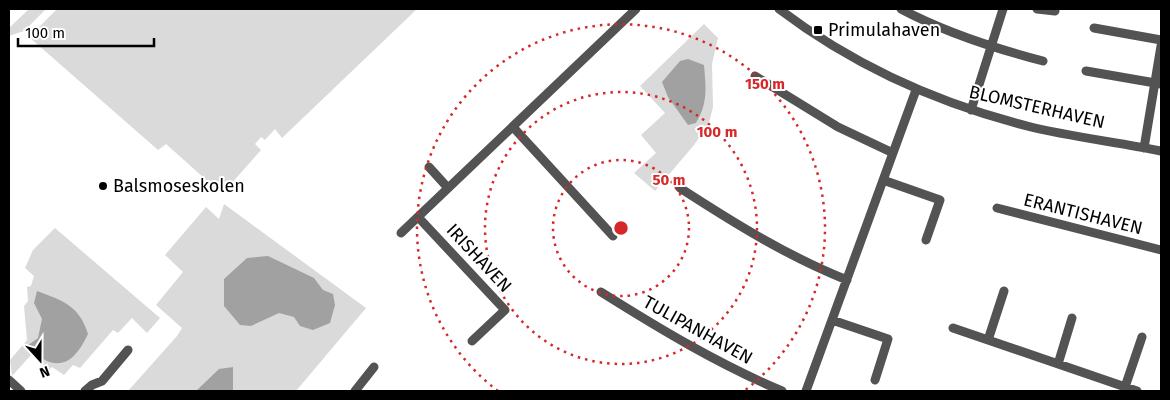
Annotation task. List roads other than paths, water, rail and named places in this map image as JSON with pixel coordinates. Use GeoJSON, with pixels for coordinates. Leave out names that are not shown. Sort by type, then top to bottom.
{"type":"FeatureCollection","features":[{"type":"Feature","properties":{"kind":"street"},"geometry":{"type":"LineString","coordinates":[[401,233],[636,9]]}},
{"type":"Feature","properties":{"kind":"street","name":"BLOMSTERHAVEN"},"geometry":{"type":"LineString","coordinates":[[779,9],[812,32],[863,63],[916,90],[971,110],[1029,126],[1161,151]]}},
{"type":"Feature","properties":{"kind":"street"},"geometry":{"type":"LineString","coordinates":[[901,9],[941,29],[991,47],[1043,61]]}},
{"type":"Feature","properties":{"kind":"street"},"geometry":{"type":"LineString","coordinates":[[971,110],[1003,9]]}},
{"type":"Feature","properties":{"kind":"street"},"geometry":{"type":"LineString","coordinates":[[1037,9],[1055,11]]}},
{"type":"Feature","properties":{"kind":"street"},"geometry":{"type":"LineString","coordinates":[[1094,28],[1161,40]]}},
{"type":"Feature","properties":{"kind":"street"},"geometry":{"type":"LineString","coordinates":[[1144,148],[1158,83],[1161,46]]}},
{"type":"Feature","properties":{"kind":"street"},"geometry":{"type":"LineString","coordinates":[[1086,70],[1158,83]]}},
{"type":"Feature","properties":{"kind":"street"},"geometry":{"type":"LineString","coordinates":[[755,76],[838,127],[893,153]]}},
{"type":"Feature","properties":{"kind":"street"},"geometry":{"type":"LineString","coordinates":[[806,391],[916,90]]}},
{"type":"Feature","properties":{"kind":"street"},"geometry":{"type":"LineString","coordinates":[[512,127],[613,236]]}},
{"type":"Feature","properties":{"kind":"street"},"geometry":{"type":"LineString","coordinates":[[429,167],[448,188]]}},
{"type":"Feature","properties":{"kind":"street"},"geometry":{"type":"LineString","coordinates":[[883,180],[940,200],[926,240]]}},
{"type":"Feature","properties":{"kind":"street"},"geometry":{"type":"LineString","coordinates":[[680,188],[737,225],[803,262],[847,280]]}},
{"type":"Feature","properties":{"kind":"street","name":"ERANTISHAVEN"},"geometry":{"type":"LineString","coordinates":[[998,208],[1161,250]]}},
{"type":"Feature","properties":{"kind":"street","name":"IRISHAVEN"},"geometry":{"type":"LineString","coordinates":[[418,217],[505,310],[472,341]]}},
{"type":"Feature","properties":{"kind":"street","name":"TULIPANHAVEN"},"geometry":{"type":"LineString","coordinates":[[601,292],[672,336],[754,380],[782,391]]}},
{"type":"Feature","properties":{"kind":"street"},"geometry":{"type":"LineString","coordinates":[[988,340],[1004,292]]}},
{"type":"Feature","properties":{"kind":"street"},"geometry":{"type":"LineString","coordinates":[[1058,364],[1072,318]]}},
{"type":"Feature","properties":{"kind":"street"},"geometry":{"type":"LineString","coordinates":[[832,320],[888,339],[875,380]]}},
{"type":"Feature","properties":{"kind":"street"},"geometry":{"type":"LineString","coordinates":[[953,328],[1137,391]]}},
{"type":"Feature","properties":{"kind":"street"},"geometry":{"type":"LineString","coordinates":[[1125,387],[1142,337]]}},
{"type":"Feature","properties":{"kind":"street"},"geometry":{"type":"LineString","coordinates":[[85,391],[92,385],[102,381],[128,350]]}},
{"type":"Feature","properties":{"kind":"street"},"geometry":{"type":"LineString","coordinates":[[355,391],[374,367]]}},
{"type":"Feature","properties":{"kind":"street"},"geometry":{"type":"LineString","coordinates":[[9,380],[21,391]]}},
{"type":"Feature","properties":{"kind":"place","name":"Primulahaven"},"geometry":{"type":"Point","coordinates":[818,30]}},
{"type":"Feature","properties":{"kind":"place","name":"Balsmoseskolen"},"geometry":{"type":"Point","coordinates":[103,186]}}]}
